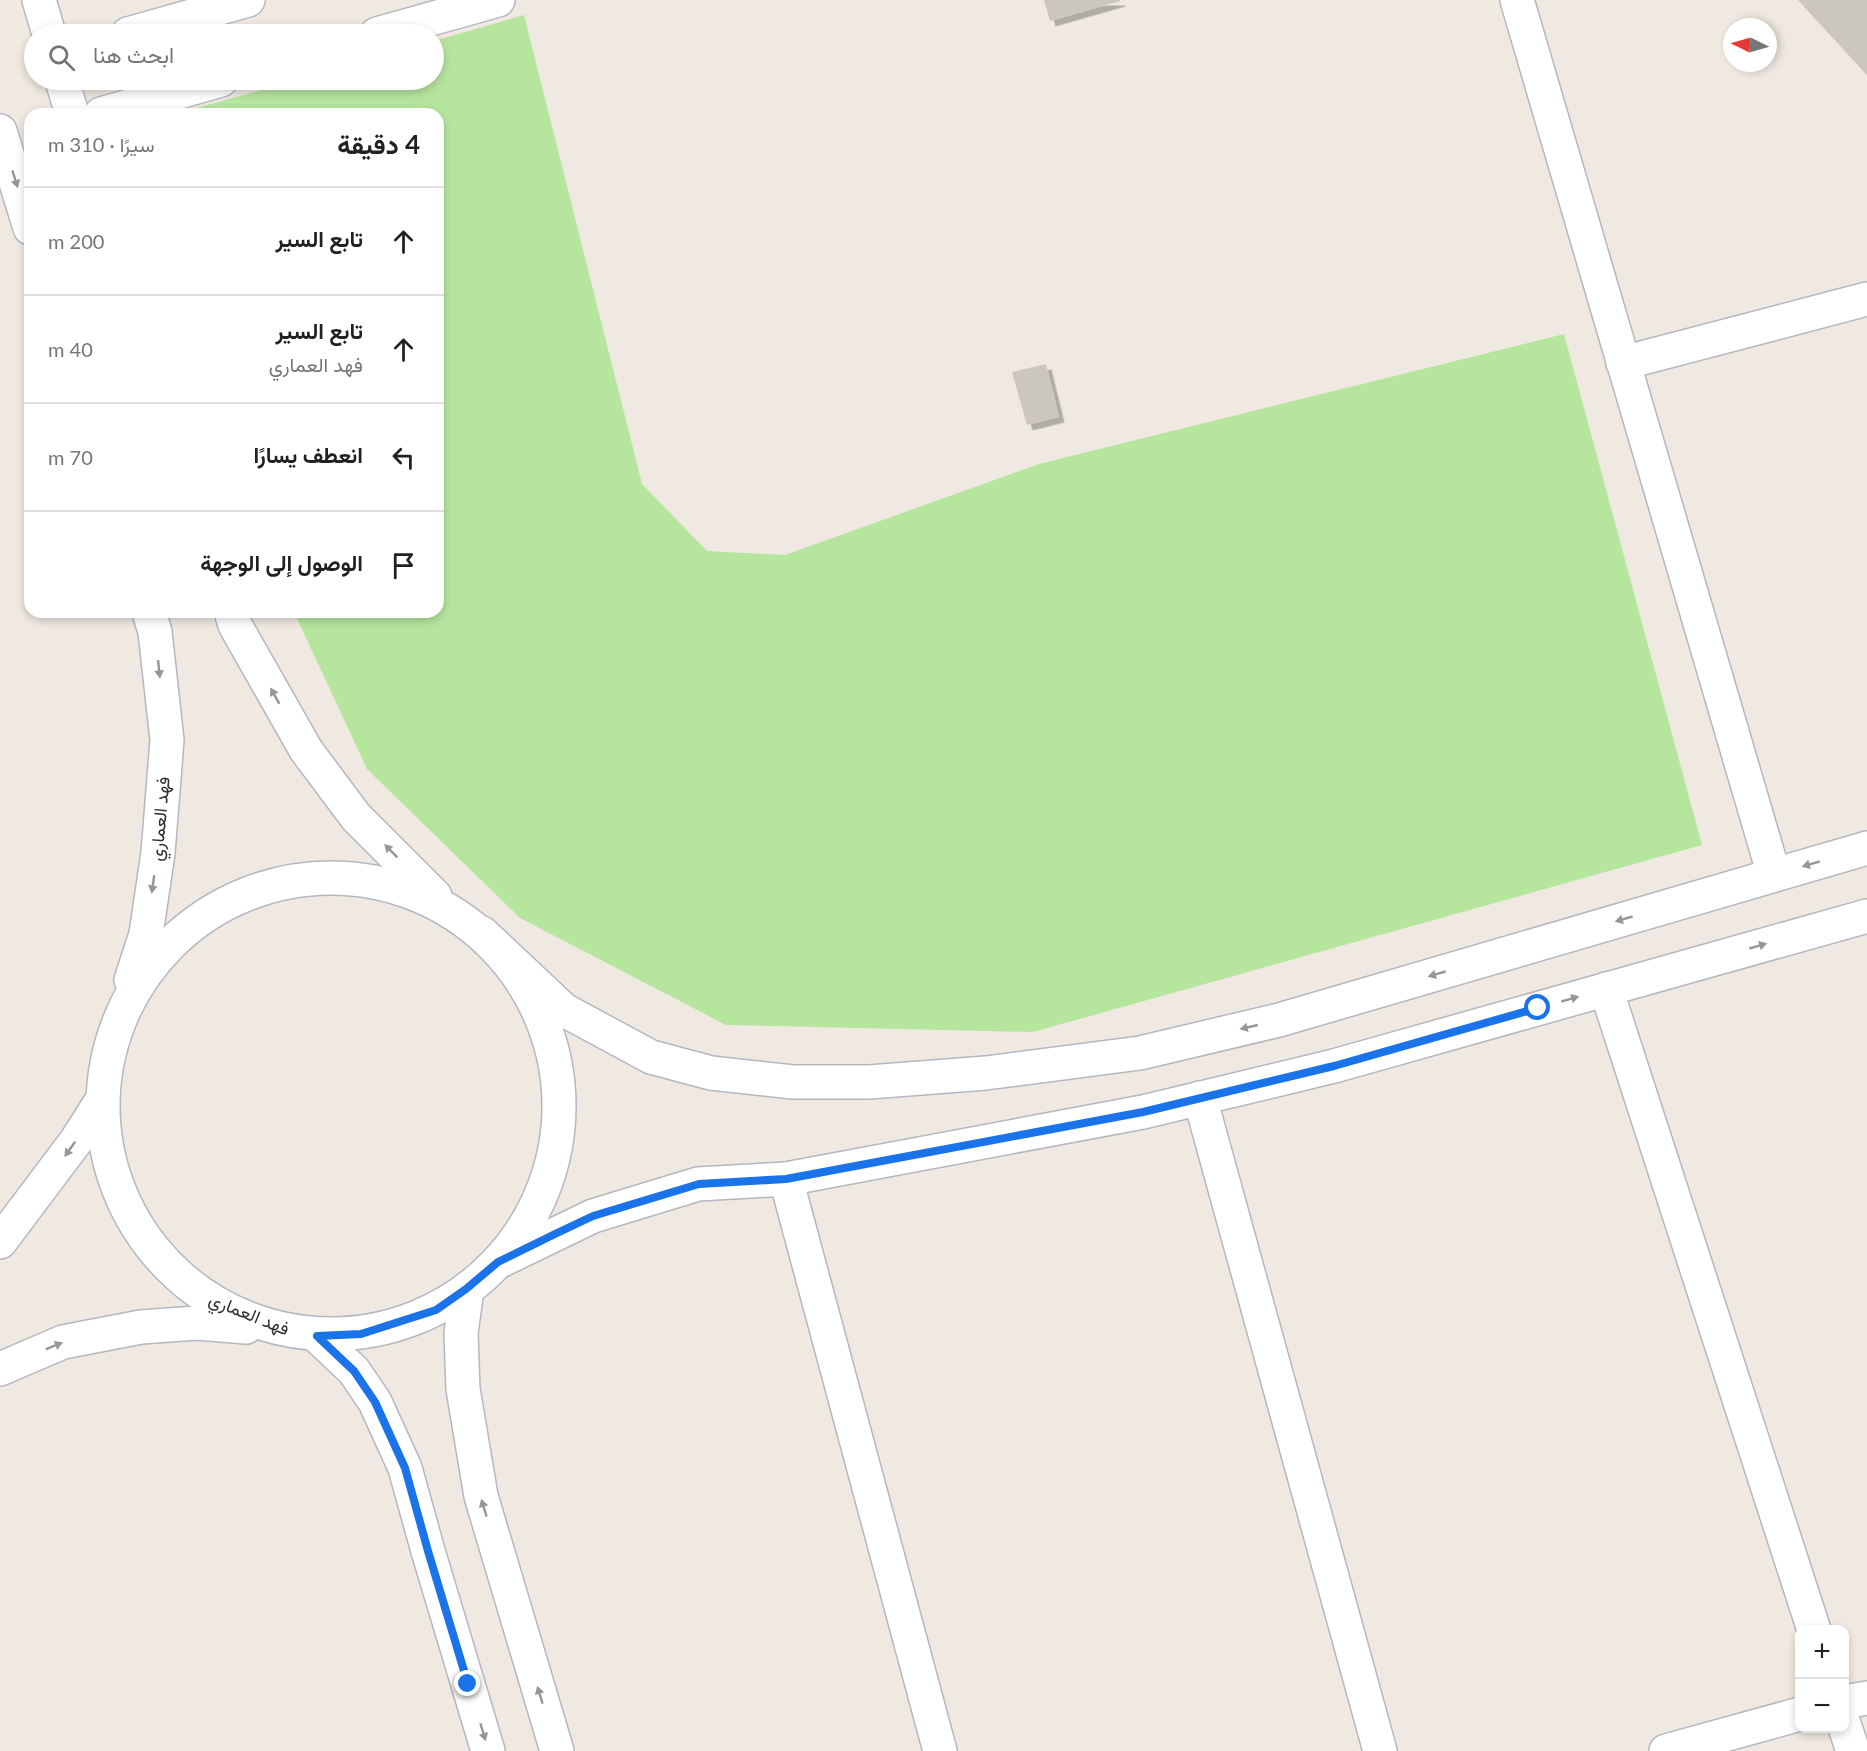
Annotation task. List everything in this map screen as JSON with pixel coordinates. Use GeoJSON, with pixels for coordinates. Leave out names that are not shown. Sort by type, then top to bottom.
{"type":"FeatureCollection","features":[{"type":"Feature","properties":{"kind":"street"},"geometry":{"type":"LineString","coordinates":[[39,0],[46,24]]}},
{"type":"Feature","properties":{"kind":"street"},"geometry":{"type":"LineString","coordinates":[[163,24],[248,0]]}},
{"type":"Feature","properties":{"kind":"street"},"geometry":{"type":"LineString","coordinates":[[413,24],[498,0]]}},
{"type":"Feature","properties":{"kind":"street"},"geometry":{"type":"LineString","coordinates":[[1517,0],[1774,875]]}},
{"type":"Feature","properties":{"kind":"street"},"geometry":{"type":"LineString","coordinates":[[65,90],[70,108]]}},
{"type":"Feature","properties":{"kind":"street"},"geometry":{"type":"LineString","coordinates":[[122,108],[186,90]]}},
{"type":"Feature","properties":{"kind":"street"},"geometry":{"type":"LineString","coordinates":[[1,140],[24,210]]}},
{"type":"Feature","properties":{"kind":"street"},"geometry":{"type":"LineString","coordinates":[[1623,363],[1867,299]]}},
{"type":"Feature","properties":{"kind":"street","name":"فهد العماري"},"geometry":{"type":"LineString","coordinates":[[117,1023],[150,965],[197,919],[256,889],[320,876],[386,882],[447,908],[482,933],[528,989],[555,1058],[558,1131],[539,1201],[498,1262],[466,1289],[436,1310],[361,1334],[317,1336],[282,1331],[209,1301],[151,1249],[113,1179],[102,1100],[117,1023],[146,934],[158,853],[167,740],[155,632],[151,618]]}},
{"type":"Feature","properties":{"kind":"street"},"geometry":{"type":"LineString","coordinates":[[233,618],[306,750],[356,817],[447,908]]}},
{"type":"Feature","properties":{"kind":"street"},"geometry":{"type":"LineString","coordinates":[[482,933],[564,1010],[651,1057],[711,1073],[794,1082],[869,1082],[986,1073],[1140,1053],[1279,1020],[1867,848]]}},
{"type":"Feature","properties":{"kind":"street"},"geometry":{"type":"LineString","coordinates":[[498,1262],[593,1216],[699,1184],[786,1179],[1143,1112],[1334,1066],[1867,916]]}},
{"type":"Feature","properties":{"kind":"street"},"geometry":{"type":"LineString","coordinates":[[1606,989],[1813,1625]]}},
{"type":"Feature","properties":{"kind":"street"},"geometry":{"type":"LineString","coordinates":[[1200,1098],[1380,1751]]}},
{"type":"Feature","properties":{"kind":"street"},"geometry":{"type":"LineString","coordinates":[[0,1242],[76,1141],[102,1100]]}},
{"type":"Feature","properties":{"kind":"street"},"geometry":{"type":"LineString","coordinates":[[786,1179],[940,1751]]}},
{"type":"Feature","properties":{"kind":"street"},"geometry":{"type":"LineString","coordinates":[[466,1289],[461,1333],[463,1389],[481,1496],[557,1751]]}},
{"type":"Feature","properties":{"kind":"street"},"geometry":{"type":"LineString","coordinates":[[0,1369],[63,1342],[141,1327],[197,1323],[282,1331]]}},
{"type":"Feature","properties":{"kind":"street"},"geometry":{"type":"LineString","coordinates":[[317,1336],[354,1371],[375,1402],[405,1468],[488,1751]]}},
{"type":"Feature","properties":{"kind":"street"},"geometry":{"type":"LineString","coordinates":[[1849,1701],[1867,1698]]}},
{"type":"Feature","properties":{"kind":"street"},"geometry":{"type":"LineString","coordinates":[[1666,1751],[1795,1715]]}},
{"type":"Feature","properties":{"kind":"street"},"geometry":{"type":"LineString","coordinates":[[1848,1733],[1853,1751]]}},
{"type":"Feature","properties":{"kind":"green space"},"geometry":{"type":"Polygon","coordinates":[[[524,15],[642,484],[707,551],[785,555],[1039,464],[1564,334],[1702,845],[1033,1032],[726,1025],[520,918],[367,769],[297,618],[444,618],[444,108],[197,108],[261,90],[444,90],[444,38],[524,15]]]}},
{"type":"Feature","properties":{"kind":"building"},"geometry":{"type":"Polygon","coordinates":[[[1044,0],[1120,0],[1120,1],[1050,21],[1044,0]]]}},
{"type":"Feature","properties":{"kind":"building"},"geometry":{"type":"Polygon","coordinates":[[[1798,0],[1867,0],[1867,75],[1798,0]]]}},
{"type":"Feature","properties":{"kind":"building"},"geometry":{"type":"Polygon","coordinates":[[[1046,364],[1059,417],[1027,425],[1012,372],[1046,364]]]}},
{"type":"Feature","properties":{"kind":"route"},"geometry":{"type":"LineString","coordinates":[[468,1684],[405,1468],[375,1402],[354,1371],[317,1336],[361,1334],[436,1310],[498,1262],[555,1234],[593,1216],[699,1184],[786,1179],[1143,1112],[1334,1066],[1538,1008]]}}]}
